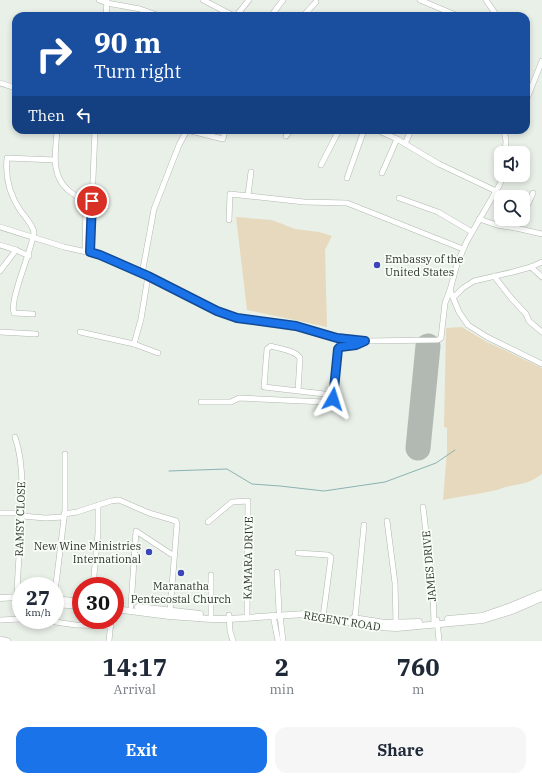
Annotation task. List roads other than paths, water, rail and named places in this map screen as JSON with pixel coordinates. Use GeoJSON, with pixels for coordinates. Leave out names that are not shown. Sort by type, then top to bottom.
{"type":"FeatureCollection","features":[{"type":"Feature","properties":{"kind":"main road","name":"REGENT ROAD"},"geometry":{"type":"LineString","coordinates":[[124,610],[192,616],[229,617],[278,614],[306,610],[387,628],[397,628],[482,616],[542,593]]}},
{"type":"Feature","properties":{"kind":"main road"},"geometry":{"type":"LineString","coordinates":[[0,598],[12,599]]}},
{"type":"Feature","properties":{"kind":"main road","name":"REGENT ROAD"},"geometry":{"type":"LineString","coordinates":[[323,615],[396,623],[435,623],[483,620],[542,598]]}},
{"type":"Feature","properties":{"kind":"main road"},"geometry":{"type":"LineString","coordinates":[[0,602],[12,600]]}},
{"type":"Feature","properties":{"kind":"main road","name":"REGENT ROAD"},"geometry":{"type":"LineString","coordinates":[[124,606],[170,611],[192,616],[211,615],[229,617],[247,614],[278,614]]}},
{"type":"Feature","properties":{"kind":"street"},"geometry":{"type":"LineString","coordinates":[[99,0],[149,12]]}},
{"type":"Feature","properties":{"kind":"street"},"geometry":{"type":"LineString","coordinates":[[238,12],[249,0]]}},
{"type":"Feature","properties":{"kind":"street"},"geometry":{"type":"LineString","coordinates":[[274,12],[283,0]]}},
{"type":"Feature","properties":{"kind":"street"},"geometry":{"type":"LineString","coordinates":[[420,0],[448,12]]}},
{"type":"Feature","properties":{"kind":"street"},"geometry":{"type":"LineString","coordinates":[[486,0],[494,12]]}},
{"type":"Feature","properties":{"kind":"street"},"geometry":{"type":"LineString","coordinates":[[206,1],[227,12]]}},
{"type":"Feature","properties":{"kind":"street"},"geometry":{"type":"LineString","coordinates":[[106,12],[107,2]]}},
{"type":"Feature","properties":{"kind":"street"},"geometry":{"type":"LineString","coordinates":[[307,12],[316,2]]}},
{"type":"Feature","properties":{"kind":"street"},"geometry":{"type":"LineString","coordinates":[[530,91],[542,61]]}},
{"type":"Feature","properties":{"kind":"street"},"geometry":{"type":"LineString","coordinates":[[0,83],[12,87]]}},
{"type":"Feature","properties":{"kind":"street"},"geometry":{"type":"LineString","coordinates":[[57,134],[55,160],[56,170],[63,185],[69,191],[82,199],[86,204],[87,252]]}},
{"type":"Feature","properties":{"kind":"street"},"geometry":{"type":"LineString","coordinates":[[87,252],[95,134]]}},
{"type":"Feature","properties":{"kind":"street"},"geometry":{"type":"LineString","coordinates":[[142,274],[154,208],[185,134]]}},
{"type":"Feature","properties":{"kind":"street"},"geometry":{"type":"LineString","coordinates":[[201,134],[223,140],[224,134]]}},
{"type":"Feature","properties":{"kind":"street"},"geometry":{"type":"LineString","coordinates":[[321,165],[337,134]]}},
{"type":"Feature","properties":{"kind":"street"},"geometry":{"type":"LineString","coordinates":[[347,178],[363,134]]}},
{"type":"Feature","properties":{"kind":"street"},"geometry":{"type":"LineString","coordinates":[[386,134],[439,164],[494,190]]}},
{"type":"Feature","properties":{"kind":"street"},"geometry":{"type":"LineString","coordinates":[[405,144],[409,134]]}},
{"type":"Feature","properties":{"kind":"street"},"geometry":{"type":"LineString","coordinates":[[505,134],[505,146]]}},
{"type":"Feature","properties":{"kind":"street"},"geometry":{"type":"LineString","coordinates":[[382,173],[397,139]]}},
{"type":"Feature","properties":{"kind":"street"},"geometry":{"type":"LineString","coordinates":[[33,314],[14,313],[12,309],[29,256],[34,229],[21,211],[12,194],[6,168],[7,158],[55,160]]}},
{"type":"Feature","properties":{"kind":"street"},"geometry":{"type":"LineString","coordinates":[[248,195],[251,172]]}},
{"type":"Feature","properties":{"kind":"street"},"geometry":{"type":"LineString","coordinates":[[530,200],[533,193]]}},
{"type":"Feature","properties":{"kind":"street"},"geometry":{"type":"LineString","coordinates":[[230,220],[229,194],[304,202],[350,204],[463,249]]}},
{"type":"Feature","properties":{"kind":"street"},"geometry":{"type":"LineString","coordinates":[[0,227],[33,238],[100,255],[148,276],[217,311],[237,318],[296,326],[337,338],[365,341],[438,340],[441,338],[441,326],[445,303],[463,249],[494,194]]}},
{"type":"Feature","properties":{"kind":"street"},"geometry":{"type":"LineString","coordinates":[[399,198],[438,212],[472,232]]}},
{"type":"Feature","properties":{"kind":"street"},"geometry":{"type":"LineString","coordinates":[[479,219],[498,225],[542,234]]}},
{"type":"Feature","properties":{"kind":"street"},"geometry":{"type":"LineString","coordinates":[[0,245],[29,256]]}},
{"type":"Feature","properties":{"kind":"street"},"geometry":{"type":"LineString","coordinates":[[0,271],[16,250]]}},
{"type":"Feature","properties":{"kind":"street"},"geometry":{"type":"LineString","coordinates":[[453,298],[463,288],[474,281],[531,267],[542,262]]}},
{"type":"Feature","properties":{"kind":"street"},"geometry":{"type":"LineString","coordinates":[[531,267],[542,277]]}},
{"type":"Feature","properties":{"kind":"street"},"geometry":{"type":"LineString","coordinates":[[134,344],[141,319],[148,276]]}},
{"type":"Feature","properties":{"kind":"street"},"geometry":{"type":"LineString","coordinates":[[494,276],[526,314],[529,321],[542,332]]}},
{"type":"Feature","properties":{"kind":"street"},"geometry":{"type":"LineString","coordinates":[[450,290],[462,317],[471,328],[486,337],[542,364]]}},
{"type":"Feature","properties":{"kind":"street"},"geometry":{"type":"LineString","coordinates":[[0,332],[36,334]]}},
{"type":"Feature","properties":{"kind":"street"},"geometry":{"type":"LineString","coordinates":[[80,332],[134,344],[158,353]]}},
{"type":"Feature","properties":{"kind":"street"},"geometry":{"type":"LineString","coordinates":[[201,402],[231,402],[240,398],[324,402],[333,399],[338,349],[340,347],[356,345],[365,341]]}},
{"type":"Feature","properties":{"kind":"street"},"geometry":{"type":"LineString","coordinates":[[298,391],[299,355],[271,346],[267,348],[264,387],[298,391],[333,395]]}},
{"type":"Feature","properties":{"kind":"street","name":"RAMSY CLOSE"},"geometry":{"type":"LineString","coordinates":[[15,437],[21,464],[22,514],[20,577]]}},
{"type":"Feature","properties":{"kind":"street"},"geometry":{"type":"LineString","coordinates":[[57,577],[64,515],[65,454]]}},
{"type":"Feature","properties":{"kind":"street"},"geometry":{"type":"LineString","coordinates":[[0,513],[22,514],[45,518],[77,512],[111,501],[120,501],[149,513],[176,521],[170,611]]}},
{"type":"Feature","properties":{"kind":"street","name":"KAMARA DRIVE"},"geometry":{"type":"LineString","coordinates":[[208,522],[232,502],[248,501],[247,614]]}},
{"type":"Feature","properties":{"kind":"street"},"geometry":{"type":"LineString","coordinates":[[95,577],[98,533],[98,505]]}},
{"type":"Feature","properties":{"kind":"street","name":"JAMES DRIVE"},"geometry":{"type":"LineString","coordinates":[[423,506],[433,591],[435,623],[439,641]]}},
{"type":"Feature","properties":{"kind":"street"},"geometry":{"type":"LineString","coordinates":[[387,521],[396,583],[396,623]]}},
{"type":"Feature","properties":{"kind":"street"},"geometry":{"type":"LineString","coordinates":[[355,618],[364,525]]}},
{"type":"Feature","properties":{"kind":"street"},"geometry":{"type":"LineString","coordinates":[[131,606],[136,531],[171,554]]}},
{"type":"Feature","properties":{"kind":"street"},"geometry":{"type":"LineString","coordinates":[[298,553],[328,555],[331,557],[323,615]]}},
{"type":"Feature","properties":{"kind":"street"},"geometry":{"type":"LineString","coordinates":[[277,572],[278,641]]}},
{"type":"Feature","properties":{"kind":"street"},"geometry":{"type":"LineString","coordinates":[[211,615],[212,575]]}},
{"type":"Feature","properties":{"kind":"street"},"geometry":{"type":"LineString","coordinates":[[278,614],[283,641]]}},
{"type":"Feature","properties":{"kind":"street"},"geometry":{"type":"LineString","coordinates":[[229,617],[230,631],[233,641]]}},
{"type":"Feature","properties":{"kind":"street"},"geometry":{"type":"LineString","coordinates":[[0,620],[12,619]]}},
{"type":"Feature","properties":{"kind":"street"},"geometry":{"type":"LineString","coordinates":[[109,641],[110,629]]}},
{"type":"Feature","properties":{"kind":"street"},"geometry":{"type":"LineString","coordinates":[[0,640],[8,641]]}},
{"type":"Feature","properties":{"kind":"waterway"},"geometry":{"type":"LineString","coordinates":[[169,471],[227,469],[252,484],[324,491],[385,482],[436,463],[455,450]]}},
{"type":"Feature","properties":{"kind":"place","name":"Embassy of the United States"},"geometry":{"type":"Point","coordinates":[377,265]}},
{"type":"Feature","properties":{"kind":"place","name":"New Wine Ministries International"},"geometry":{"type":"Point","coordinates":[149,552]}},
{"type":"Feature","properties":{"kind":"place","name":"Maranatha Pentecostal Church"},"geometry":{"type":"Point","coordinates":[181,573]}}]}
